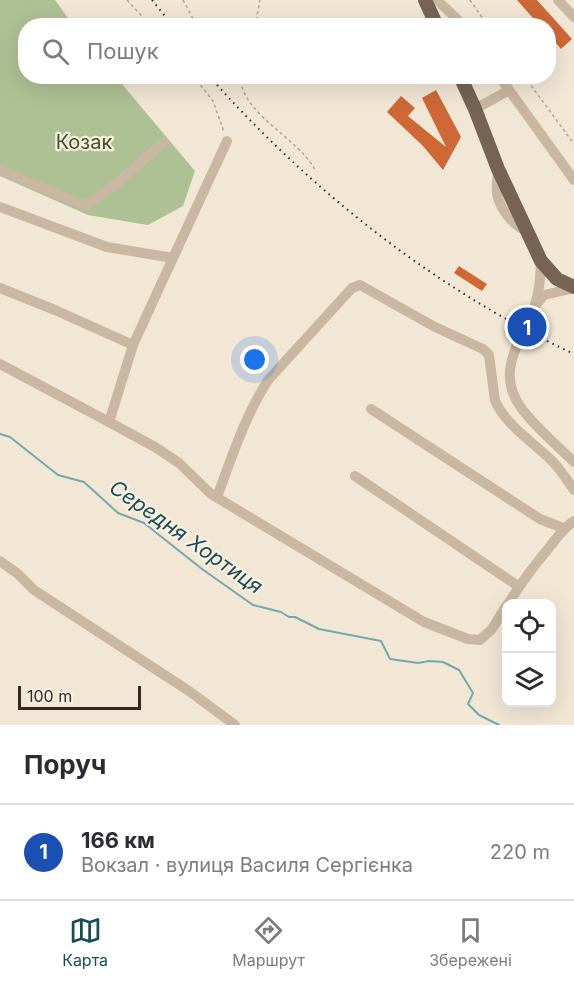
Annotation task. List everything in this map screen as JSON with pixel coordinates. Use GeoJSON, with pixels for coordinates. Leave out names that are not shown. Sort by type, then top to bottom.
{"type":"FeatureCollection","features":[{"type":"Feature","properties":{"kind":"main road"},"geometry":{"type":"LineString","coordinates":[[425,0],[433,18]]}},
{"type":"Feature","properties":{"kind":"main road"},"geometry":{"type":"LineString","coordinates":[[464,84],[498,169],[541,261],[557,279],[574,288]]}},
{"type":"Feature","properties":{"kind":"street"},"geometry":{"type":"LineString","coordinates":[[437,0],[456,18]]}},
{"type":"Feature","properties":{"kind":"street"},"geometry":{"type":"LineString","coordinates":[[558,0],[574,17]]}},
{"type":"Feature","properties":{"kind":"street"},"geometry":{"type":"LineString","coordinates":[[504,84],[574,180]]}},
{"type":"Feature","properties":{"kind":"street"},"geometry":{"type":"LineString","coordinates":[[475,109],[508,91]]}},
{"type":"Feature","properties":{"kind":"street"},"geometry":{"type":"LineString","coordinates":[[109,423],[133,345],[227,141]]}},
{"type":"Feature","properties":{"kind":"street"},"geometry":{"type":"LineString","coordinates":[[0,170],[86,206],[116,184],[164,142]]}},
{"type":"Feature","properties":{"kind":"street"},"geometry":{"type":"LineString","coordinates":[[0,207],[107,247],[173,258]]}},
{"type":"Feature","properties":{"kind":"street"},"geometry":{"type":"LineString","coordinates":[[541,261],[540,282],[534,306],[510,365],[511,384],[522,409],[574,462]]}},
{"type":"Feature","properties":{"kind":"street"},"geometry":{"type":"LineString","coordinates":[[217,497],[247,420],[269,379],[352,288],[360,285],[435,327],[483,349],[489,355],[498,408],[522,435],[555,464],[574,490]]}},
{"type":"Feature","properties":{"kind":"street"},"geometry":{"type":"LineString","coordinates":[[0,288],[63,313],[133,345]]}},
{"type":"Feature","properties":{"kind":"street"},"geometry":{"type":"LineString","coordinates":[[534,306],[544,295],[574,288]]}},
{"type":"Feature","properties":{"kind":"street"},"geometry":{"type":"LineString","coordinates":[[0,364],[156,447],[179,463],[217,497],[424,622],[468,639],[480,640],[492,629],[502,612]]}},
{"type":"Feature","properties":{"kind":"street"},"geometry":{"type":"LineString","coordinates":[[371,409],[540,519],[563,528]]}},
{"type":"Feature","properties":{"kind":"street"},"geometry":{"type":"LineString","coordinates":[[354,476],[496,573],[519,586]]}},
{"type":"Feature","properties":{"kind":"street"},"geometry":{"type":"LineString","coordinates":[[510,599],[529,570],[563,528],[574,521]]}},
{"type":"Feature","properties":{"kind":"street"},"geometry":{"type":"LineString","coordinates":[[0,561],[34,590],[189,691],[235,725]]}},
{"type":"Feature","properties":{"kind":"path"},"geometry":{"type":"LineString","coordinates":[[127,0],[144,18]]}},
{"type":"Feature","properties":{"kind":"path"},"geometry":{"type":"LineString","coordinates":[[183,0],[193,18]]}},
{"type":"Feature","properties":{"kind":"path"},"geometry":{"type":"LineString","coordinates":[[257,18],[260,0]]}},
{"type":"Feature","properties":{"kind":"path"},"geometry":{"type":"LineString","coordinates":[[470,0],[482,18]]}},
{"type":"Feature","properties":{"kind":"path"},"geometry":{"type":"LineString","coordinates":[[200,84],[213,100],[227,141]]}},
{"type":"Feature","properties":{"kind":"path"},"geometry":{"type":"LineString","coordinates":[[241,84],[243,94],[277,131],[302,153],[315,170]]}},
{"type":"Feature","properties":{"kind":"path"},"geometry":{"type":"LineString","coordinates":[[530,84],[574,144]]}},
{"type":"Feature","properties":{"kind":"green space","name":"Козак"},"geometry":{"type":"Polygon","coordinates":[[[0,0],[55,0],[68,18],[18,18],[18,84],[122,84],[195,171],[183,206],[148,225],[88,215],[0,176],[0,0]]]}},
{"type":"Feature","properties":{"kind":"building"},"geometry":{"type":"Polygon","coordinates":[[[517,0],[537,0],[553,18],[533,18],[517,0]]]}},
{"type":"Feature","properties":{"kind":"building"},"geometry":{"type":"Polygon","coordinates":[[[556,21],[572,39],[561,49],[556,43],[556,21]]]}},
{"type":"Feature","properties":{"kind":"building"},"geometry":{"type":"Polygon","coordinates":[[[436,90],[461,137],[443,170],[423,146],[387,112],[401,96],[415,108],[408,116],[446,147],[422,98],[436,90]]]}},
{"type":"Feature","properties":{"kind":"building"},"geometry":{"type":"Polygon","coordinates":[[[459,266],[487,284],[482,291],[454,273],[459,266]]]}},
{"type":"Feature","properties":{"kind":"waterway","name":"Середня Хортиця"},"geometry":{"type":"LineString","coordinates":[[0,434],[10,437],[58,475],[84,482],[118,513],[144,523],[202,569],[253,605],[295,617],[319,629],[381,641],[390,659],[418,663],[443,662],[459,670],[473,693],[468,704],[479,715],[499,725]]}},
{"type":"Feature","properties":{"kind":"railway"},"geometry":{"type":"LineString","coordinates":[[152,0],[167,18]]}},
{"type":"Feature","properties":{"kind":"railway"},"geometry":{"type":"LineString","coordinates":[[216,84],[290,159],[378,234],[424,268],[473,299],[574,354]]}},
{"type":"Feature","properties":{"kind":"place","name":"166 км"},"geometry":{"type":"Point","coordinates":[527,327]}}]}
